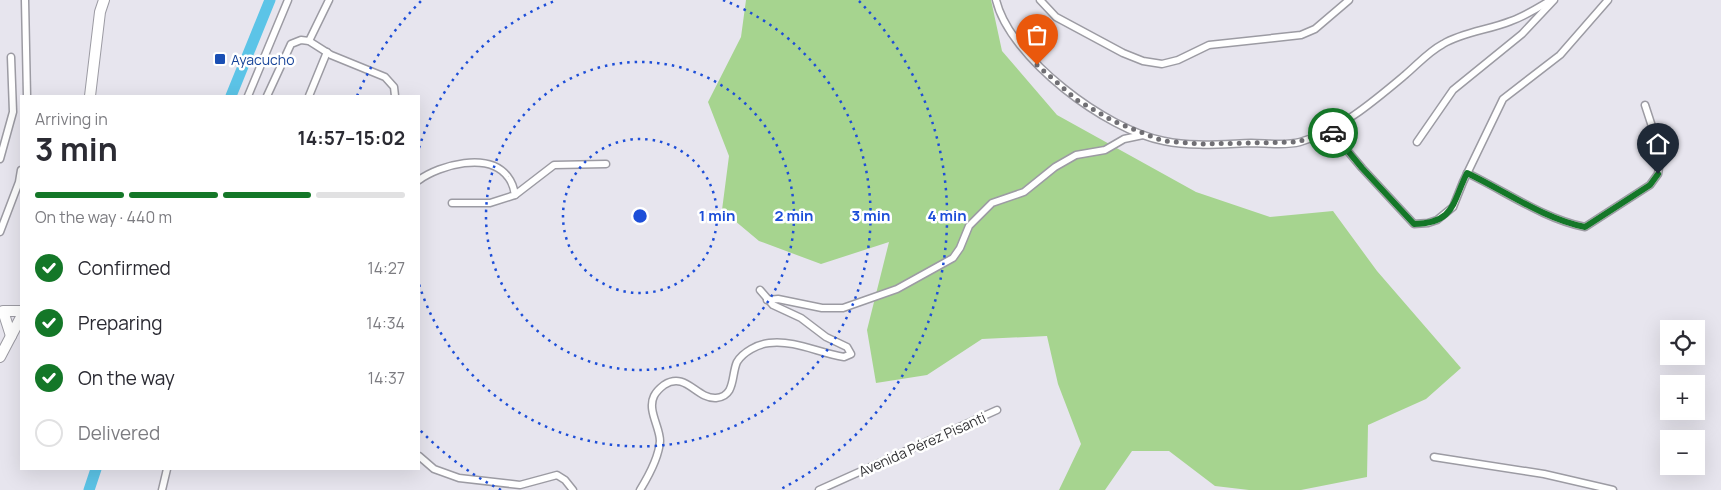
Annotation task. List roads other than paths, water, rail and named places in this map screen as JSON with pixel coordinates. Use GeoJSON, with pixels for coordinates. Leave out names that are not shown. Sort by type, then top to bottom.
{"type":"FeatureCollection","features":[{"type":"Feature","properties":{"kind":"main road"},"geometry":{"type":"LineString","coordinates":[[90,95],[100,12],[104,0]]}},
{"type":"Feature","properties":{"kind":"main road"},"geometry":{"type":"LineString","coordinates":[[11,336],[1,309],[20,311]]}},
{"type":"Feature","properties":{"kind":"main road"},"geometry":{"type":"LineString","coordinates":[[0,358],[20,320]]}},
{"type":"Feature","properties":{"kind":"street"},"geometry":{"type":"LineString","coordinates":[[26,0],[27,95]]}},
{"type":"Feature","properties":{"kind":"street"},"geometry":{"type":"LineString","coordinates":[[248,95],[288,0]]}},
{"type":"Feature","properties":{"kind":"street"},"geometry":{"type":"LineString","coordinates":[[309,41],[329,0]]}},
{"type":"Feature","properties":{"kind":"street"},"geometry":{"type":"LineString","coordinates":[[996,0],[1006,28],[1037,65],[1077,100],[1143,135],[1163,141],[1200,144],[1298,142],[1330,130],[1389,88],[1444,44],[1510,22],[1552,0]]}},
{"type":"Feature","properties":{"kind":"street"},"geometry":{"type":"LineString","coordinates":[[1040,0],[1056,18],[1109,46],[1143,61],[1162,64],[1178,60],[1209,45],[1301,35],[1315,29],[1349,0]]}},
{"type":"Feature","properties":{"kind":"street"},"geometry":{"type":"LineString","coordinates":[[1417,142],[1453,90],[1522,34],[1552,0]]}},
{"type":"Feature","properties":{"kind":"street"},"geometry":{"type":"LineString","coordinates":[[1330,130],[1414,224],[1428,223],[1447,214],[1454,208],[1467,173],[1503,99],[1560,55],[1608,0]]}},
{"type":"Feature","properties":{"kind":"street"},"geometry":{"type":"LineString","coordinates":[[267,95],[290,44],[301,40],[309,41],[327,52],[385,77],[394,87],[395,95]]}},
{"type":"Feature","properties":{"kind":"street"},"geometry":{"type":"LineString","coordinates":[[309,95],[327,52]]}},
{"type":"Feature","properties":{"kind":"street"},"geometry":{"type":"LineString","coordinates":[[0,159],[13,112],[12,57]]}},
{"type":"Feature","properties":{"kind":"street"},"geometry":{"type":"LineString","coordinates":[[1467,173],[1572,224],[1585,227],[1650,185],[1658,174],[1661,154],[1645,105]]}},
{"type":"Feature","properties":{"kind":"street"},"geometry":{"type":"LineString","coordinates":[[767,300],[778,299],[822,308],[843,308],[898,290],[953,258],[960,248],[969,226],[992,202],[1024,192],[1055,167],[1076,155],[1105,150],[1124,139],[1143,135]]}},
{"type":"Feature","properties":{"kind":"street"},"geometry":{"type":"LineString","coordinates":[[420,179],[443,167],[462,163],[474,163],[496,168],[507,175],[516,195]]}},
{"type":"Feature","properties":{"kind":"street"},"geometry":{"type":"LineString","coordinates":[[452,203],[490,203],[516,195],[554,165],[606,164]]}},
{"type":"Feature","properties":{"kind":"street"},"geometry":{"type":"LineString","coordinates":[[0,232],[20,176]]}},
{"type":"Feature","properties":{"kind":"street"},"geometry":{"type":"LineString","coordinates":[[640,490],[659,448],[659,435],[652,401],[654,395],[662,386],[674,380],[680,381],[694,387],[706,396],[719,398],[730,391],[740,359],[750,350],[764,344],[800,345],[844,357],[850,354],[847,348],[826,337],[801,318],[773,305],[760,290]]}},
{"type":"Feature","properties":{"kind":"street"},"geometry":{"type":"LineString","coordinates":[[1,309],[20,320]]}},
{"type":"Feature","properties":{"kind":"street","name":"Avenida Pérez Pisanti"},"geometry":{"type":"LineString","coordinates":[[820,490],[997,410]]}},
{"type":"Feature","properties":{"kind":"street"},"geometry":{"type":"LineString","coordinates":[[420,457],[434,469],[459,478],[520,485],[557,475],[572,490]]}},
{"type":"Feature","properties":{"kind":"street"},"geometry":{"type":"LineString","coordinates":[[1434,457],[1544,474],[1613,490]]}},
{"type":"Feature","properties":{"kind":"street"},"geometry":{"type":"LineString","coordinates":[[162,490],[167,470]]}},
{"type":"Feature","properties":{"kind":"waterway"},"geometry":{"type":"LineString","coordinates":[[231,95],[270,0]]}},
{"type":"Feature","properties":{"kind":"waterway"},"geometry":{"type":"LineString","coordinates":[[89,490],[96,470]]}},
{"type":"Feature","properties":{"kind":"place","name":"Ayacucho"},"geometry":{"type":"Point","coordinates":[220,59]}}]}
